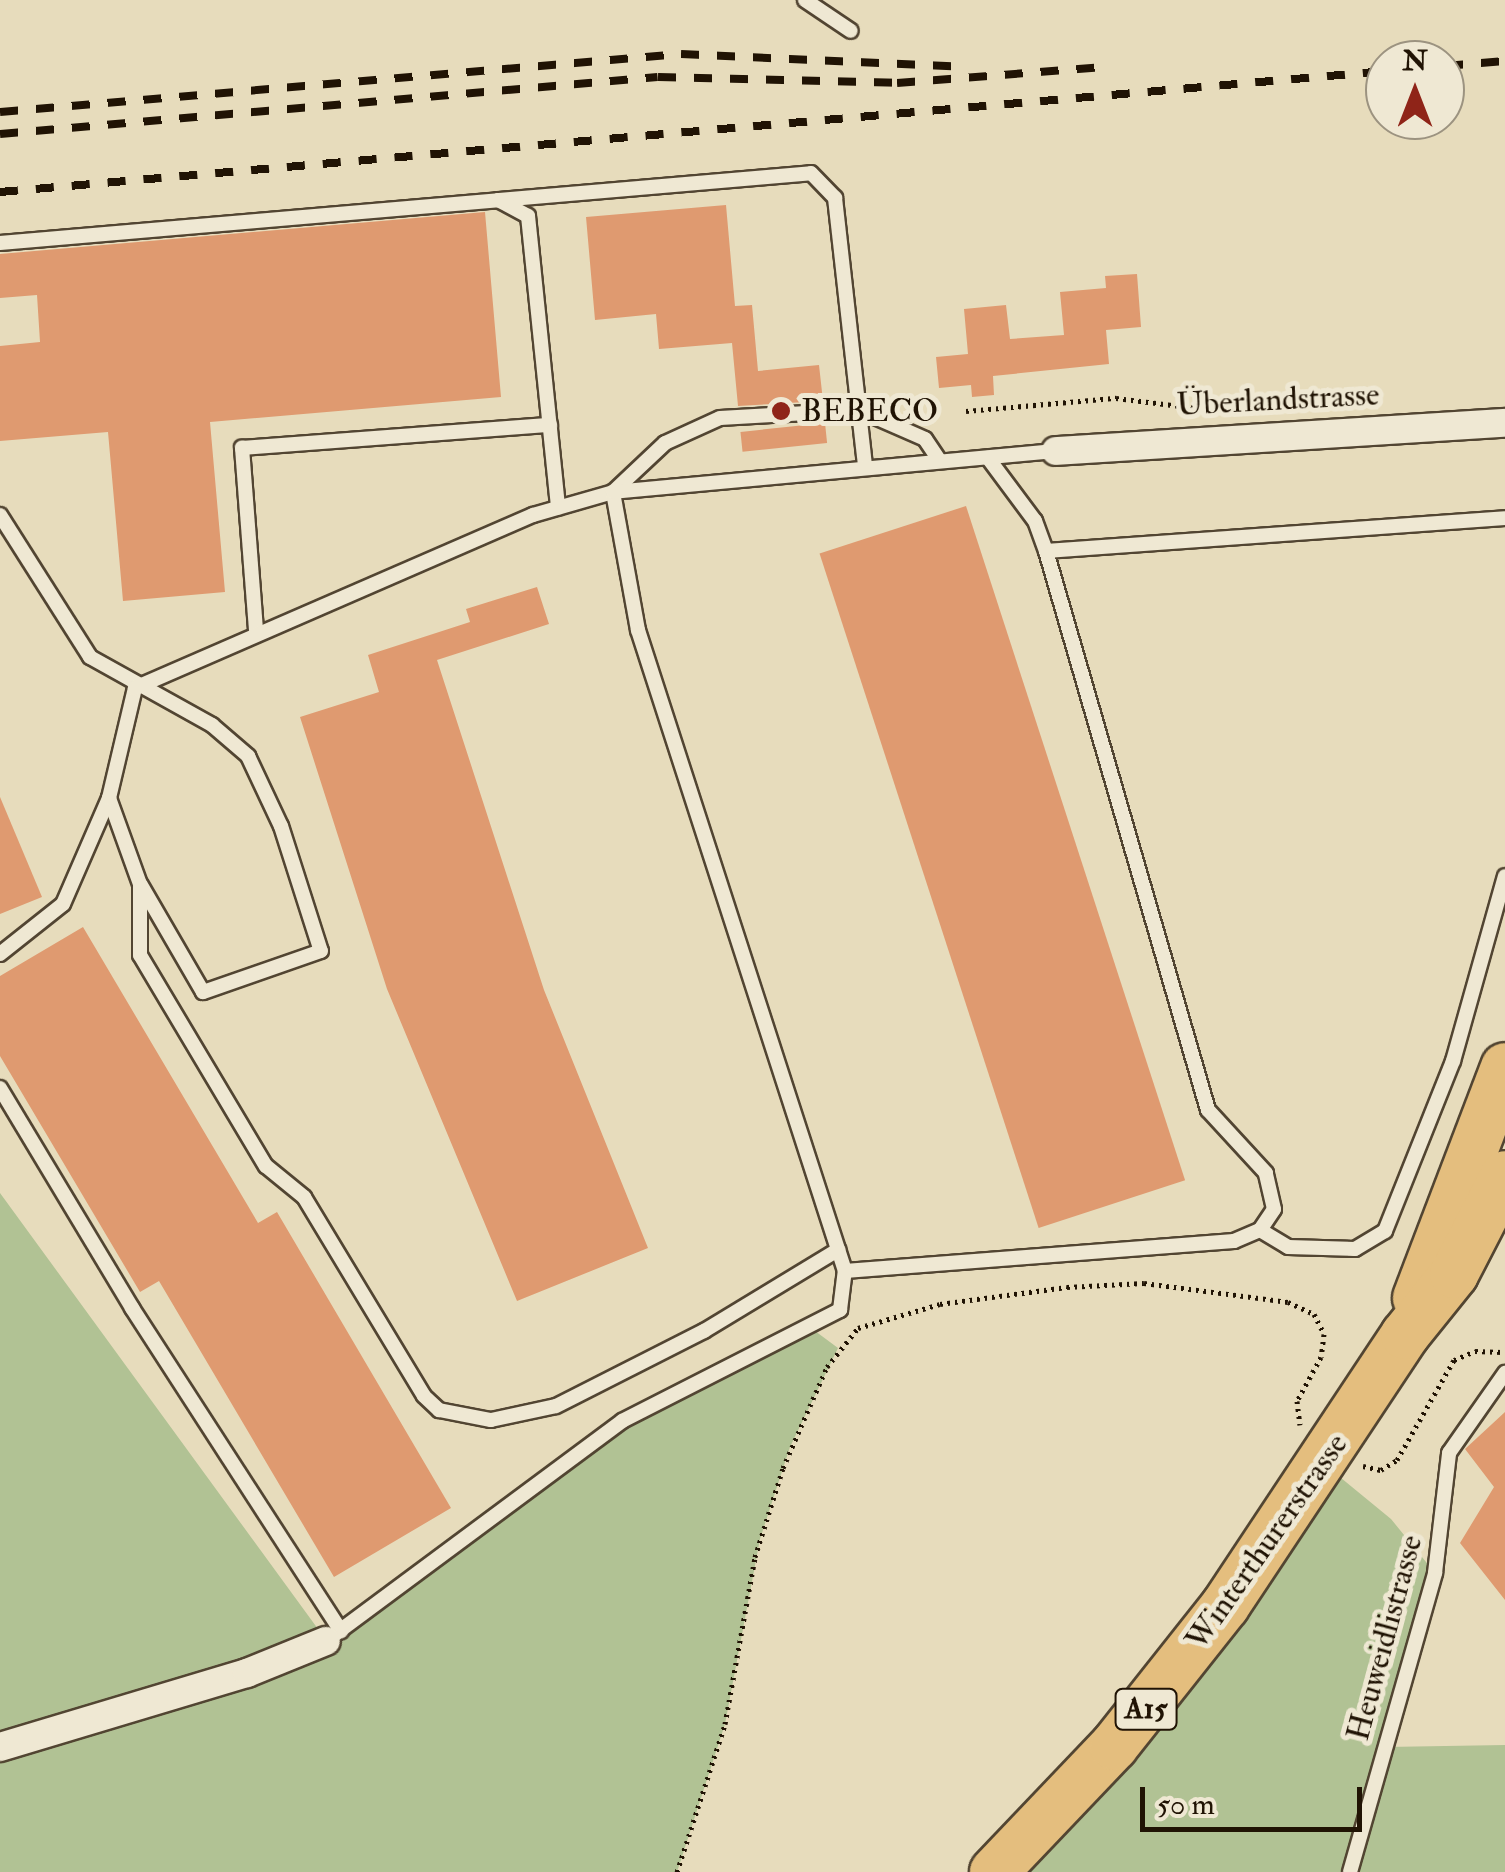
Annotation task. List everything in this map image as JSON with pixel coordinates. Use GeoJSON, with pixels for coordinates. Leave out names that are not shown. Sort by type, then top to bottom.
{"type":"FeatureCollection","features":[{"type":"Feature","properties":{"kind":"highway","name":"A15"},"geometry":{"type":"LineString","coordinates":[[1406,1335],[1505,1066]]}},
{"type":"Feature","properties":{"kind":"highway","name":"A15"},"geometry":{"type":"LineString","coordinates":[[1406,1335],[1454,1274],[1505,1175]]}},
{"type":"Feature","properties":{"kind":"highway","name":"Winterthurerstrasse"},"geometry":{"type":"LineString","coordinates":[[994,1872],[1187,1658],[1286,1520],[1406,1335]]}},
{"type":"Feature","properties":{"kind":"street","name":"Überlandstrasse"},"geometry":{"type":"LineString","coordinates":[[1056,451],[1505,422]]}},
{"type":"Feature","properties":{"kind":"street"},"geometry":{"type":"LineString","coordinates":[[0,1747],[246,1673],[334,1636]]}},
{"type":"Feature","properties":{"kind":"lane"},"geometry":{"type":"LineString","coordinates":[[806,0],[851,31]]}},
{"type":"Feature","properties":{"kind":"lane"},"geometry":{"type":"LineString","coordinates":[[0,243],[811,173],[834,198],[865,466]]}},
{"type":"Feature","properties":{"kind":"lane"},"geometry":{"type":"LineString","coordinates":[[498,200],[528,216],[558,506]]}},
{"type":"Feature","properties":{"kind":"lane"},"geometry":{"type":"LineString","coordinates":[[612,492],[666,443],[700,424],[738,415],[859,410],[924,439],[940,460]]}},
{"type":"Feature","properties":{"kind":"lane"},"geometry":{"type":"LineString","coordinates":[[256,630],[242,448],[550,425]]}},
{"type":"Feature","properties":{"kind":"lane"},"geometry":{"type":"LineString","coordinates":[[135,688],[256,630],[558,506],[612,492],[1056,451]]}},
{"type":"Feature","properties":{"kind":"lane"},"geometry":{"type":"LineString","coordinates":[[845,1272],[1234,1241],[1260,1230],[1274,1209],[1272,1183],[1208,1110],[1046,551],[1035,521],[988,458]]}},
{"type":"Feature","properties":{"kind":"lane"},"geometry":{"type":"LineString","coordinates":[[0,1088],[334,1636],[622,1421],[833,1318],[845,1272],[643,645],[612,492]]}},
{"type":"Feature","properties":{"kind":"lane"},"geometry":{"type":"LineString","coordinates":[[0,515],[78,643],[105,671],[212,725],[248,756],[281,826],[321,952],[203,992],[140,884],[109,798]]}},
{"type":"Feature","properties":{"kind":"lane"},"geometry":{"type":"LineString","coordinates":[[1046,551],[1505,518]]}},
{"type":"Feature","properties":{"kind":"lane"},"geometry":{"type":"LineString","coordinates":[[0,954],[62,904],[109,798],[135,688]]}},
{"type":"Feature","properties":{"kind":"lane"},"geometry":{"type":"LineString","coordinates":[[1260,1230],[1288,1247],[1355,1249],[1384,1231],[1453,1061],[1505,876]]}},
{"type":"Feature","properties":{"kind":"lane"},"geometry":{"type":"LineString","coordinates":[[140,884],[140,955],[266,1166],[304,1197],[424,1396],[439,1410],[491,1420],[556,1406],[704,1331],[838,1250]]}},
{"type":"Feature","properties":{"kind":"lane","name":"Heuweidlistrasse"},"geometry":{"type":"LineString","coordinates":[[1350,1872],[1436,1573],[1449,1453],[1505,1373]]}},
{"type":"Feature","properties":{"kind":"path"},"geometry":{"type":"LineString","coordinates":[[966,411],[1116,398],[1214,410]]}},
{"type":"Feature","properties":{"kind":"path"},"geometry":{"type":"LineString","coordinates":[[677,1872],[725,1724],[766,1522],[813,1394],[851,1334],[891,1314],[1067,1287],[1144,1283],[1288,1302],[1314,1314],[1324,1334],[1321,1357],[1296,1407],[1309,1434]]}},
{"type":"Feature","properties":{"kind":"path"},"geometry":{"type":"LineString","coordinates":[[1361,1465],[1381,1470],[1398,1460],[1454,1360],[1474,1351],[1505,1353]]}},
{"type":"Feature","properties":{"kind":"green space"},"geometry":{"type":"Polygon","coordinates":[[[0,1193],[326,1640],[579,1450],[811,1328],[838,1348],[790,1447],[760,1539],[725,1724],[677,1872],[0,1872],[0,1193]]]}},
{"type":"Feature","properties":{"kind":"green space"},"geometry":{"type":"Polygon","coordinates":[[[1324,1464],[1391,1519],[1435,1573],[1386,1747],[1505,1745],[1505,1872],[994,1872],[1324,1464]]]}},
{"type":"Feature","properties":{"kind":"building"},"geometry":{"type":"Polygon","coordinates":[[[726,205],[735,306],[752,305],[758,371],[819,365],[823,401],[738,406],[732,343],[659,349],[656,314],[595,320],[586,217],[726,205]]]}},
{"type":"Feature","properties":{"kind":"building"},"geometry":{"type":"Polygon","coordinates":[[[485,212],[501,397],[210,422],[225,592],[123,601],[108,432],[0,441],[0,346],[40,342],[37,295],[0,298],[0,254],[485,212]]]}},
{"type":"Feature","properties":{"kind":"building"},"geometry":{"type":"Polygon","coordinates":[[[1137,274],[1141,327],[1106,330],[1109,364],[993,376],[994,395],[972,397],[971,385],[939,388],[936,357],[968,354],[964,309],[1006,305],[1010,339],[1064,335],[1060,292],[1106,288],[1105,276],[1137,274]]]}},
{"type":"Feature","properties":{"kind":"building"},"geometry":{"type":"Polygon","coordinates":[[[825,423],[827,443],[743,452],[740,432],[825,423]]]}},
{"type":"Feature","properties":{"kind":"building"},"geometry":{"type":"Polygon","coordinates":[[[966,506],[1185,1180],[1039,1228],[820,554],[966,506]]]}},
{"type":"Feature","properties":{"kind":"building"},"geometry":{"type":"Polygon","coordinates":[[[537,587],[549,624],[437,660],[544,990],[648,1248],[517,1301],[387,989],[300,717],[379,692],[368,655],[470,622],[466,609],[537,587]]]}},
{"type":"Feature","properties":{"kind":"building"},"geometry":{"type":"Polygon","coordinates":[[[0,797],[42,897],[0,914],[0,797]]]}},
{"type":"Feature","properties":{"kind":"building"},"geometry":{"type":"Polygon","coordinates":[[[83,927],[258,1223],[277,1212],[451,1508],[334,1577],[159,1281],[140,1292],[0,1056],[0,976],[83,927]]]}},
{"type":"Feature","properties":{"kind":"building"},"geometry":{"type":"Polygon","coordinates":[[[1505,1412],[1505,1600],[1460,1543],[1494,1487],[1465,1449],[1505,1412]]]}},
{"type":"Feature","properties":{"kind":"railway"},"geometry":{"type":"LineString","coordinates":[[0,112],[681,54],[969,67]]}},
{"type":"Feature","properties":{"kind":"railway"},"geometry":{"type":"LineString","coordinates":[[1465,64],[1505,61]]}},
{"type":"Feature","properties":{"kind":"railway"},"geometry":{"type":"LineString","coordinates":[[0,134],[658,77],[897,83],[1104,67]]}},
{"type":"Feature","properties":{"kind":"railway"},"geometry":{"type":"LineString","coordinates":[[0,192],[1365,73]]}},
{"type":"Feature","properties":{"kind":"place","name":"BEBECO"},"geometry":{"type":"Point","coordinates":[781,411]}}]}
